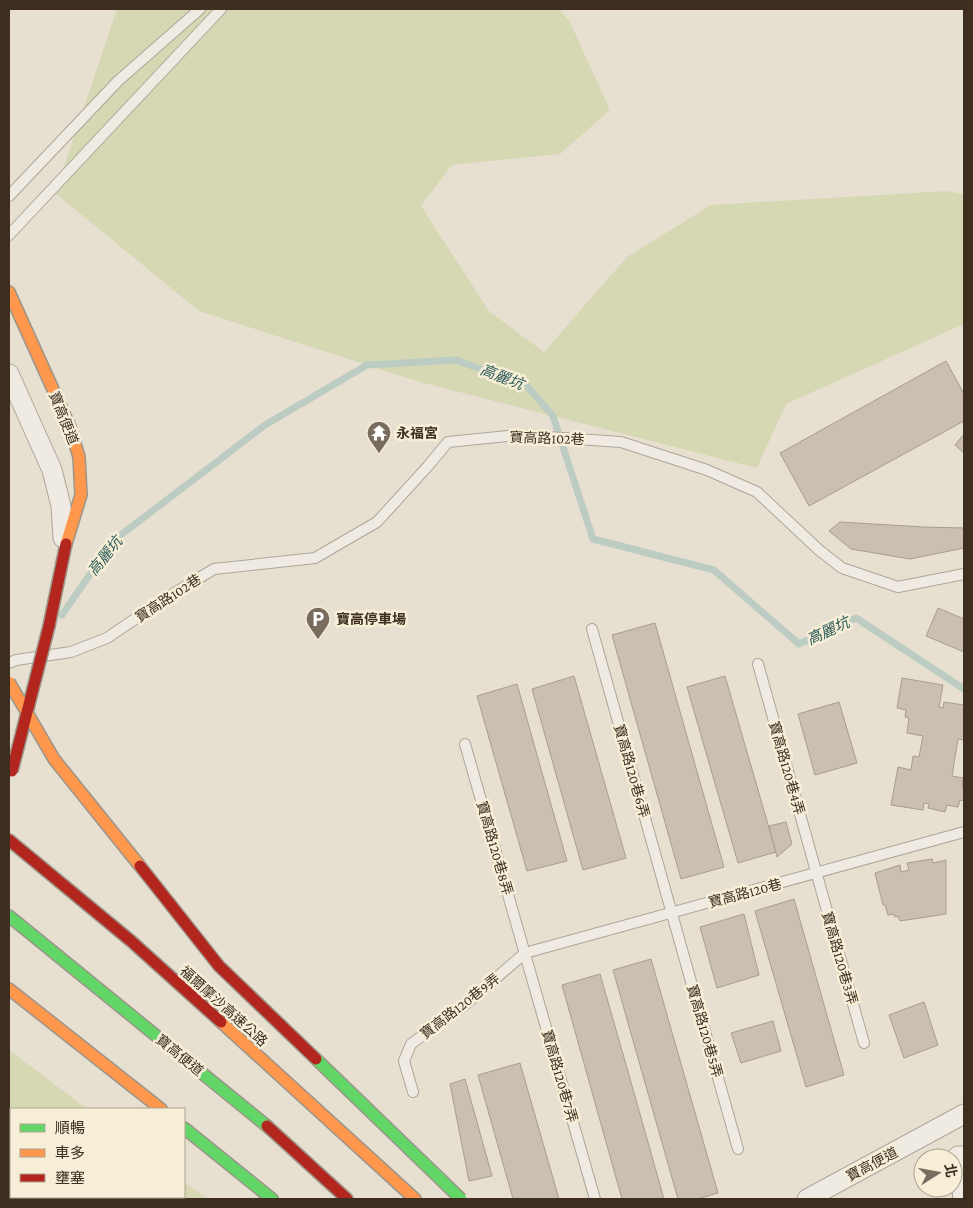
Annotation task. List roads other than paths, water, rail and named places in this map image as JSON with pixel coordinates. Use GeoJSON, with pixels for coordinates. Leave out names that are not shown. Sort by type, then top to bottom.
{"type":"FeatureCollection","features":[{"type":"Feature","properties":{"kind":"main road","name":"寶高便道"},"geometry":{"type":"LineString","coordinates":[[9,292],[70,427],[78,457],[81,495],[64,550],[49,626],[10,776]]}},
{"type":"Feature","properties":{"kind":"main road"},"geometry":{"type":"LineString","coordinates":[[9,682],[54,759],[219,966],[461,1199]]}},
{"type":"Feature","properties":{"kind":"main road","name":"福爾摩沙高速公路"},"geometry":{"type":"LineString","coordinates":[[9,840],[131,941],[414,1199]]}},
{"type":"Feature","properties":{"kind":"main road","name":"寶高便道"},"geometry":{"type":"LineString","coordinates":[[9,916],[271,1128],[347,1199]]}},
{"type":"Feature","properties":{"kind":"main road"},"geometry":{"type":"LineString","coordinates":[[9,989],[160,1108]]}},
{"type":"Feature","properties":{"kind":"main road"},"geometry":{"type":"LineString","coordinates":[[185,1129],[272,1199]]}},
{"type":"Feature","properties":{"kind":"street","name":"寶高便道"},"geometry":{"type":"LineString","coordinates":[[9,374],[52,470],[61,506],[64,550]]}},
{"type":"Feature","properties":{"kind":"street","name":"寶高便道"},"geometry":{"type":"LineString","coordinates":[[807,1199],[964,1114]]}},
{"type":"Feature","properties":{"kind":"street"},"geometry":{"type":"LineString","coordinates":[[963,1199],[958,1156],[964,1156]]}},
{"type":"Feature","properties":{"kind":"lane"},"geometry":{"type":"LineString","coordinates":[[9,196],[118,81],[200,9]]}},
{"type":"Feature","properties":{"kind":"lane"},"geometry":{"type":"LineString","coordinates":[[9,235],[221,9]]}},
{"type":"Feature","properties":{"kind":"lane","name":"寶高路102巷"},"geometry":{"type":"LineString","coordinates":[[9,663],[16,660],[71,652],[107,638],[163,600],[214,569],[315,558],[377,522],[448,442],[518,435],[621,442],[707,470],[757,492],[819,550],[842,568],[871,579],[898,587],[964,574]]}},
{"type":"Feature","properties":{"kind":"lane","name":"寶高路120巷6弄"},"geometry":{"type":"LineString","coordinates":[[592,629],[671,913]]}},
{"type":"Feature","properties":{"kind":"lane","name":"寶高路120巷4弄"},"geometry":{"type":"LineString","coordinates":[[758,664],[816,873]]}},
{"type":"Feature","properties":{"kind":"lane","name":"寶高路120巷8弄"},"geometry":{"type":"LineString","coordinates":[[465,744],[525,953]]}},
{"type":"Feature","properties":{"kind":"lane","name":"寶高路120巷"},"geometry":{"type":"LineString","coordinates":[[525,953],[964,832]]}},
{"type":"Feature","properties":{"kind":"lane","name":"寶高路120巷3弄"},"geometry":{"type":"LineString","coordinates":[[816,873],[864,1043]]}},
{"type":"Feature","properties":{"kind":"lane","name":"寶高路120巷5弄"},"geometry":{"type":"LineString","coordinates":[[671,913],[738,1149]]}},
{"type":"Feature","properties":{"kind":"lane","name":"寶高路120巷9弄"},"geometry":{"type":"LineString","coordinates":[[414,1092],[404,1061],[411,1044],[466,1004],[525,953]]}},
{"type":"Feature","properties":{"kind":"lane","name":"寶高路120巷7弄"},"geometry":{"type":"LineString","coordinates":[[525,953],[595,1199]]}},
{"type":"Feature","properties":{"kind":"waterway","name":"高麗坑"},"geometry":{"type":"LineString","coordinates":[[62,615],[113,541],[265,425],[367,365],[456,360],[527,386],[553,416],[593,539],[714,570],[799,644],[856,618],[964,689]]}},
{"type":"Feature","properties":{"kind":"place","name":"永福宮"},"geometry":{"type":"Point","coordinates":[379,454]}},
{"type":"Feature","properties":{"kind":"place","name":"寶高停車場"},"geometry":{"type":"Point","coordinates":[318,640]}}]}
